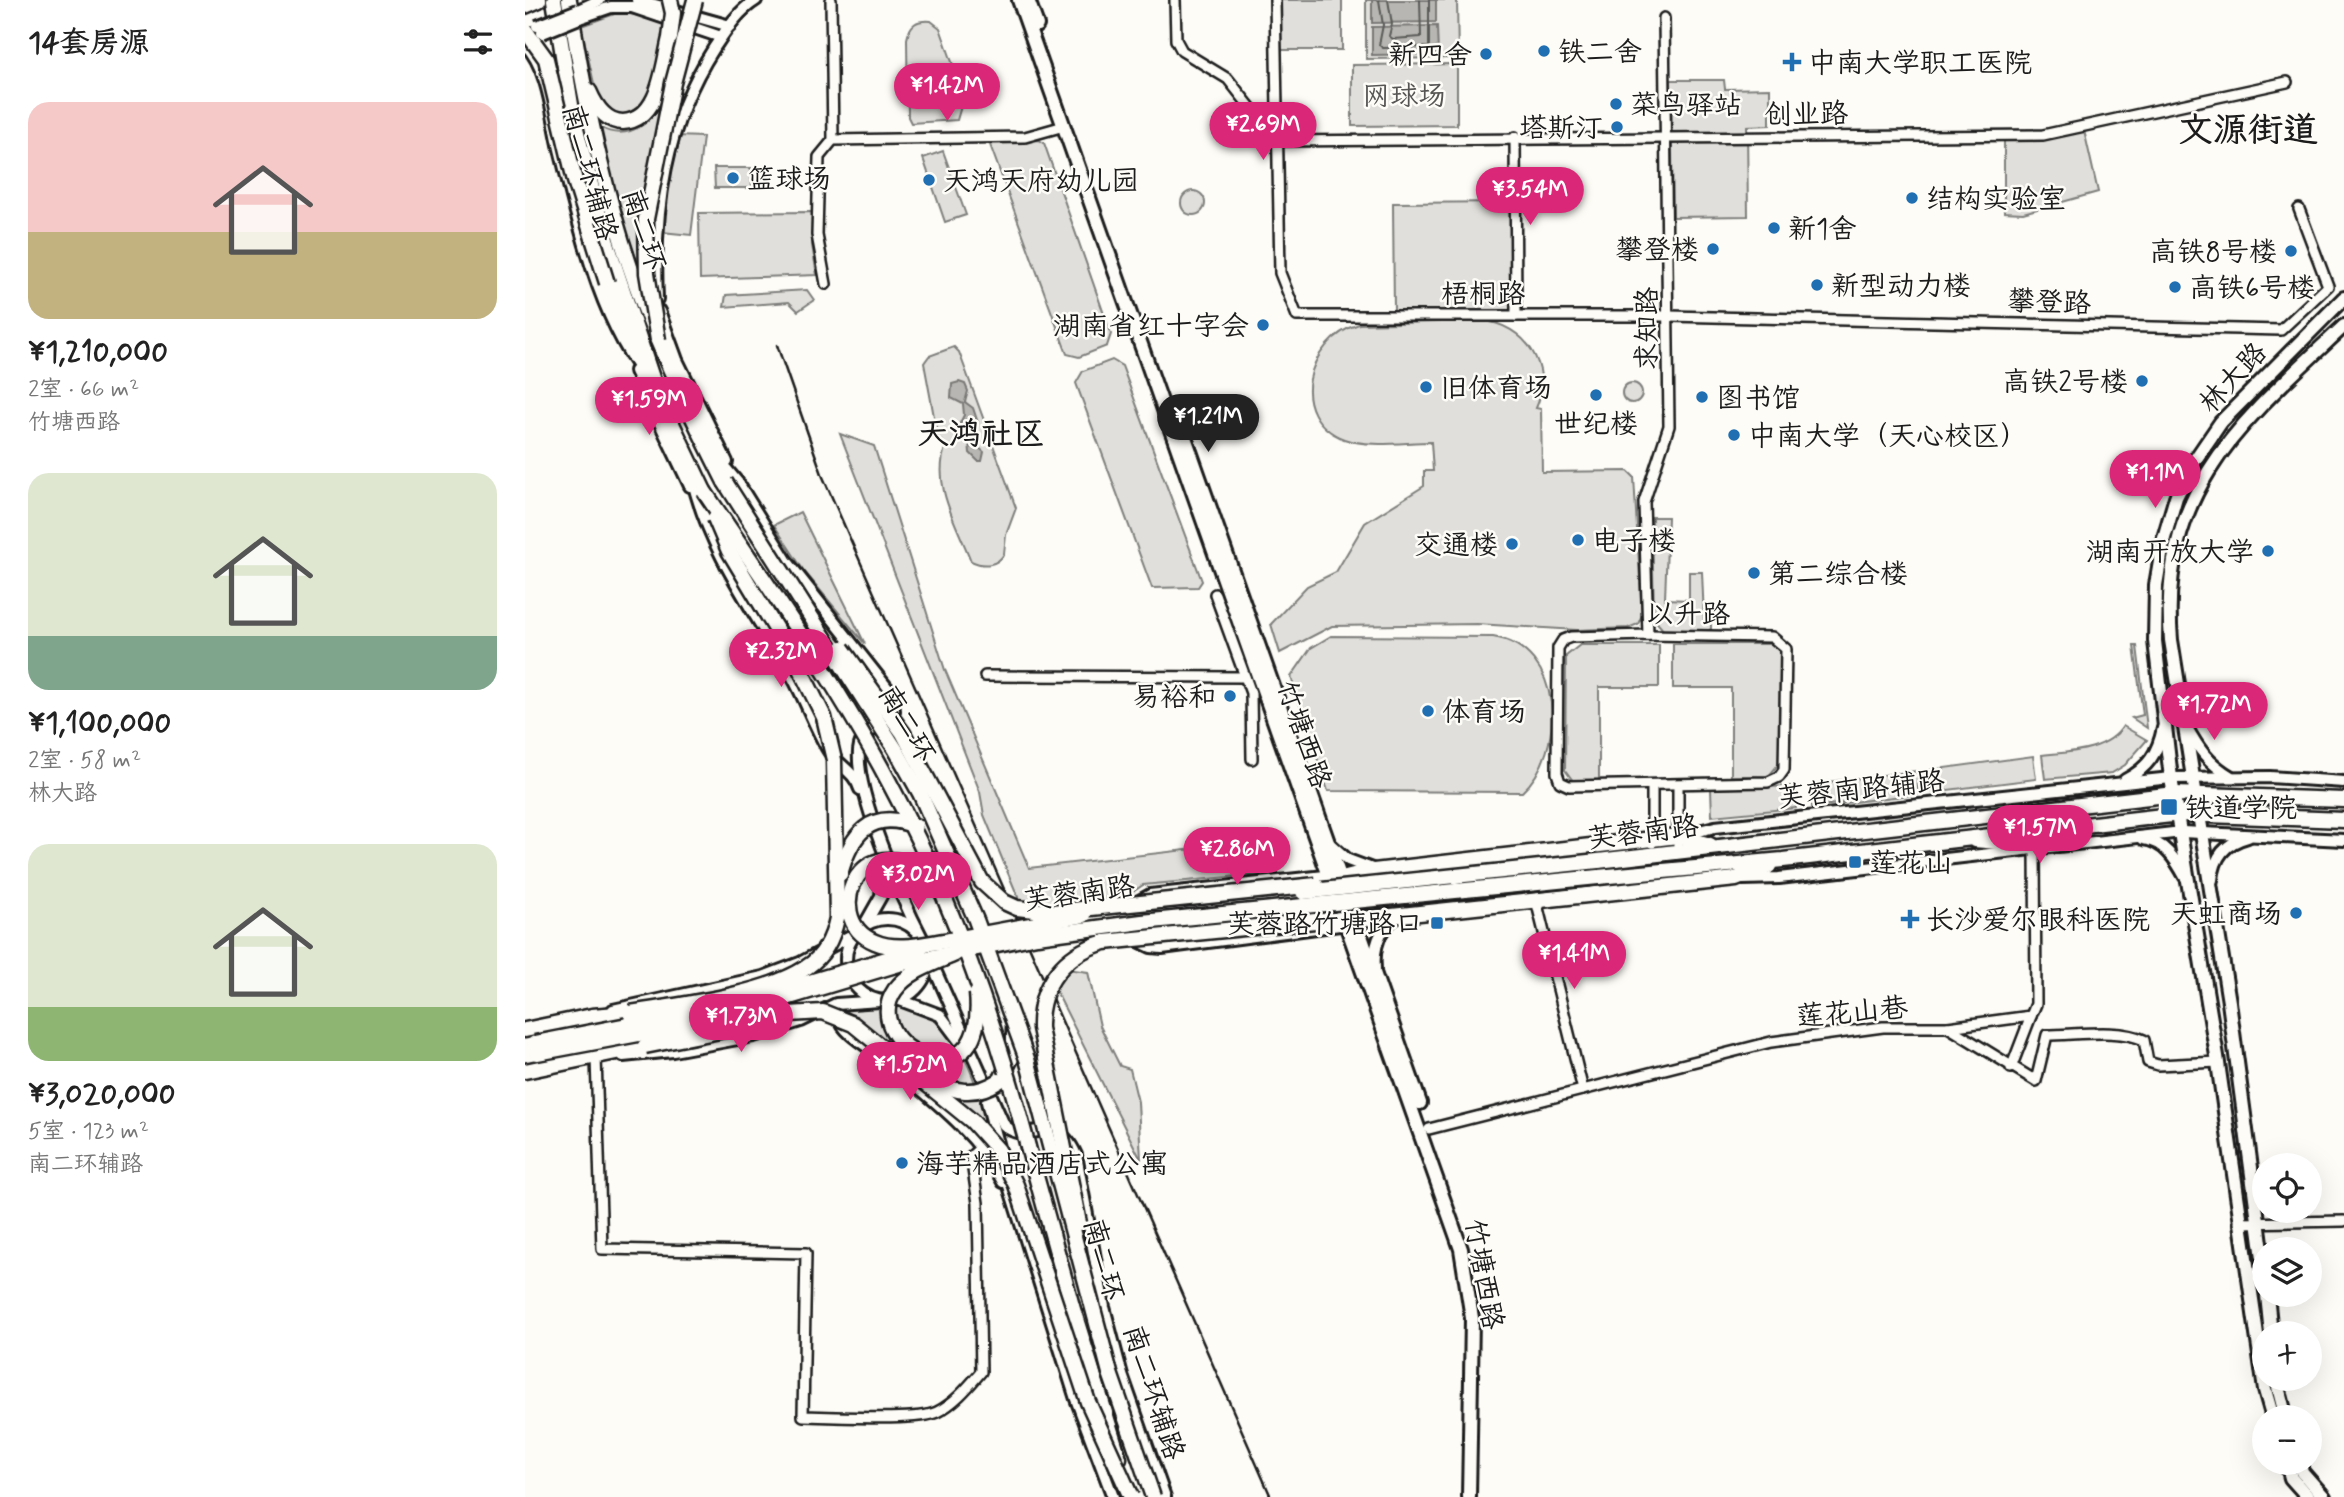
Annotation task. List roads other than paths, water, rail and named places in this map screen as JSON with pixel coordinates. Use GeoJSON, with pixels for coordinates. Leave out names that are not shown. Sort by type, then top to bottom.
{"type":"FeatureCollection","features":[{"type":"Feature","properties":{"kind":"main road"},"geometry":{"type":"LineString","coordinates":[[525,5],[539,0]]}},
{"type":"Feature","properties":{"kind":"main road","name":"南二环"},"geometry":{"type":"LineString","coordinates":[[554,0],[560,48],[587,178],[656,390],[704,491],[826,673],[890,783],[923,849],[1003,1051],[1060,1268],[1132,1497]]}},
{"type":"Feature","properties":{"kind":"main road"},"geometry":{"type":"LineString","coordinates":[[580,66],[590,93],[603,113],[618,122],[636,119],[651,104],[657,90],[670,38],[673,13],[670,0]]}},
{"type":"Feature","properties":{"kind":"main road"},"geometry":{"type":"LineString","coordinates":[[658,340],[647,273],[646,219],[673,83],[695,0]]}},
{"type":"Feature","properties":{"kind":"main road","name":"竹塘西路"},"geometry":{"type":"LineString","coordinates":[[1019,0],[1322,843]]}},
{"type":"Feature","properties":{"kind":"main road","name":"竹塘西路"},"geometry":{"type":"LineString","coordinates":[[1028,0],[1322,843],[1330,880],[1346,919],[1376,976],[1429,1129],[1475,1278],[1480,1345],[1477,1497]]}},
{"type":"Feature","properties":{"kind":"main road","name":"南二环"},"geometry":{"type":"LineString","coordinates":[[575,10],[580,66],[595,148],[612,210],[658,340],[708,448],[793,591],[896,750],[920,793],[951,861],[1013,1021],[1045,1121],[1110,1373],[1153,1497]]}},
{"type":"Feature","properties":{"kind":"main road"},"geometry":{"type":"LineString","coordinates":[[532,30],[546,59],[575,181],[607,283],[619,317],[656,390]]}},
{"type":"Feature","properties":{"kind":"main road","name":"林大路"},"geometry":{"type":"LineString","coordinates":[[2269,1405],[2239,1223],[2218,1062],[2180,814],[2171,778],[2154,615],[2164,538],[2176,497],[2221,422],[2344,298]]}},
{"type":"Feature","properties":{"kind":"main road"},"geometry":{"type":"LineString","coordinates":[[2261,1237],[2212,886],[2201,813],[2192,777],[2169,614],[2179,540],[2192,501],[2209,467],[2247,417],[2344,326]]}},
{"type":"Feature","properties":{"kind":"main road"},"geometry":{"type":"LineString","coordinates":[[704,491],[729,551],[800,669],[824,717],[834,760],[838,896]]}},
{"type":"Feature","properties":{"kind":"main road"},"geometry":{"type":"LineString","coordinates":[[793,591],[875,691],[931,782],[977,875],[1004,902],[1017,908],[1052,912],[1678,836],[1719,847]]}},
{"type":"Feature","properties":{"kind":"main road","name":"芙蓉南路"},"geometry":{"type":"LineString","coordinates":[[949,947],[1014,926],[1129,909],[1598,861],[2175,794],[2344,800]]}},
{"type":"Feature","properties":{"kind":"main road","name":"芙蓉南路"},"geometry":{"type":"LineString","coordinates":[[949,947],[1102,927],[1783,860],[2180,814],[2344,820]]}},
{"type":"Feature","properties":{"kind":"main road"},"geometry":{"type":"LineString","coordinates":[[525,1030],[592,1016],[630,1013],[735,993],[783,979],[807,967],[829,943],[837,918],[839,877],[850,845],[862,830],[883,820],[904,822],[930,834],[951,861]]}},
{"type":"Feature","properties":{"kind":"main road"},"geometry":{"type":"LineString","coordinates":[[946,904],[918,871],[897,859],[883,859],[865,866],[852,883],[849,894],[857,929],[874,942],[898,946],[949,947]]}},
{"type":"Feature","properties":{"kind":"main road"},"geometry":{"type":"LineString","coordinates":[[1093,1307],[1039,1011],[1055,972],[1077,953],[1105,943],[1315,920],[1373,918],[1736,879],[1783,860]]}},
{"type":"Feature","properties":{"kind":"main road","name":"竹塘西路"},"geometry":{"type":"LineString","coordinates":[[1346,919],[1352,947],[1410,1097],[1461,1249],[1472,1318],[1469,1497]]}},
{"type":"Feature","properties":{"kind":"main road"},"geometry":{"type":"LineString","coordinates":[[949,947],[896,989],[888,1007],[889,1019],[901,1042],[911,1052],[934,1060],[946,1060],[960,1053],[974,1040],[978,1029],[975,978]]}},
{"type":"Feature","properties":{"kind":"main road"},"geometry":{"type":"LineString","coordinates":[[530,1049],[736,1004],[949,947]]}},
{"type":"Feature","properties":{"kind":"main road"},"geometry":{"type":"LineString","coordinates":[[525,1071],[725,1030],[789,1014],[823,1012],[853,1024],[972,1121],[998,1150],[1007,1166],[1084,1391],[1132,1497]]}},
{"type":"Feature","properties":{"kind":"main road"},"geometry":{"type":"LineString","coordinates":[[909,1070],[962,1092],[984,1090],[999,1081],[1011,1063],[1014,1052],[1013,1021]]}},
{"type":"Feature","properties":{"kind":"main road"},"geometry":{"type":"LineString","coordinates":[[2290,1475],[2308,1497]]}},
{"type":"Feature","properties":{"kind":"main road"},"geometry":{"type":"LineString","coordinates":[[2305,1475],[2324,1497]]}},
{"type":"Feature","properties":{"kind":"street"},"geometry":{"type":"LineString","coordinates":[[637,0],[730,26]]}},
{"type":"Feature","properties":{"kind":"street","name":"南二环辅路"},"geometry":{"type":"LineString","coordinates":[[658,340],[656,222],[672,136],[688,96],[721,37],[745,7],[756,0]]}},
{"type":"Feature","properties":{"kind":"street"},"geometry":{"type":"LineString","coordinates":[[826,284],[817,235],[819,157],[833,141],[831,0]]}},
{"type":"Feature","properties":{"kind":"street"},"geometry":{"type":"LineString","coordinates":[[1175,0],[1176,40],[1182,51],[1228,79],[1277,141]]}},
{"type":"Feature","properties":{"kind":"street"},"geometry":{"type":"LineString","coordinates":[[1275,0],[1277,141]]}},
{"type":"Feature","properties":{"kind":"street"},"geometry":{"type":"LineString","coordinates":[[525,42],[532,30],[575,10],[609,2],[661,15],[721,37]]}},
{"type":"Feature","properties":{"kind":"street","name":"求知路"},"geometry":{"type":"LineString","coordinates":[[1648,635],[1644,502],[1669,426],[1664,18]]}},
{"type":"Feature","properties":{"kind":"street","name":"南二环辅路"},"geometry":{"type":"LineString","coordinates":[[525,42],[540,68],[585,241],[627,353],[721,556],[801,693],[829,752],[851,771],[857,782],[885,874],[881,896],[860,930]]}},
{"type":"Feature","properties":{"kind":"street","name":"创业路"},"geometry":{"type":"LineString","coordinates":[[1277,141],[1515,137],[2043,135],[2287,82]]}},
{"type":"Feature","properties":{"kind":"street"},"geometry":{"type":"LineString","coordinates":[[833,141],[1033,136],[1064,126]]}},
{"type":"Feature","properties":{"kind":"street"},"geometry":{"type":"LineString","coordinates":[[1515,137],[1516,316]]}},
{"type":"Feature","properties":{"kind":"street","name":"梧桐路"},"geometry":{"type":"LineString","coordinates":[[1277,141],[1280,273],[1297,316],[1669,316]]}},
{"type":"Feature","properties":{"kind":"street","name":"攀登路"},"geometry":{"type":"LineString","coordinates":[[1669,316],[2281,330],[2328,286],[2299,209]]}},
{"type":"Feature","properties":{"kind":"street","name":"南二环辅路"},"geometry":{"type":"LineString","coordinates":[[657,300],[677,360],[731,483],[786,559],[892,694],[894,711],[884,723],[861,741],[859,761],[864,787],[893,880],[923,940]]}},
{"type":"Feature","properties":{"kind":"street","name":"南二环辅路"},"geometry":{"type":"LineString","coordinates":[[627,353],[656,390]]}},
{"type":"Feature","properties":{"kind":"street","name":"南二环辅路"},"geometry":{"type":"LineString","coordinates":[[688,457],[699,508]]}},
{"type":"Feature","properties":{"kind":"street"},"geometry":{"type":"LineString","coordinates":[[1215,594],[1251,693],[1252,758]]}},
{"type":"Feature","properties":{"kind":"street","name":"以升路"},"geometry":{"type":"LineString","coordinates":[[1648,635],[1772,637],[1786,649],[1784,770],[1779,777],[1768,782],[1678,785],[1569,786],[1560,782],[1557,773],[1558,648],[1563,640],[1571,637],[1648,635]]}},
{"type":"Feature","properties":{"kind":"street"},"geometry":{"type":"LineString","coordinates":[[985,676],[1245,677]]}},
{"type":"Feature","properties":{"kind":"street"},"geometry":{"type":"LineString","coordinates":[[2183,719],[2197,747],[2214,766],[2232,777]]}},
{"type":"Feature","properties":{"kind":"street"},"geometry":{"type":"LineString","coordinates":[[2120,782],[2147,765],[2159,747],[2165,722]]}},
{"type":"Feature","properties":{"kind":"street","name":"芙蓉南路辅路"},"geometry":{"type":"LineString","coordinates":[[1678,836],[1715,827],[2120,782],[2232,777],[2344,782]]}},
{"type":"Feature","properties":{"kind":"street"},"geometry":{"type":"LineString","coordinates":[[1651,785],[1652,855]]}},
{"type":"Feature","properties":{"kind":"street"},"geometry":{"type":"LineString","coordinates":[[1678,785],[1678,852]]}},
{"type":"Feature","properties":{"kind":"street"},"geometry":{"type":"LineString","coordinates":[[1736,879],[1779,878],[2182,832],[2344,840]]}},
{"type":"Feature","properties":{"kind":"street"},"geometry":{"type":"LineString","coordinates":[[2212,886],[2214,864],[2222,851],[2236,840],[2256,835]]}},
{"type":"Feature","properties":{"kind":"street"},"geometry":{"type":"LineString","coordinates":[[2133,838],[2152,840],[2166,849],[2189,885]]}},
{"type":"Feature","properties":{"kind":"street"},"geometry":{"type":"LineString","coordinates":[[1951,840],[2041,849]]}},
{"type":"Feature","properties":{"kind":"street"},"geometry":{"type":"LineString","coordinates":[[1322,843],[1356,864],[1385,870]]}},
{"type":"Feature","properties":{"kind":"street"},"geometry":{"type":"LineString","coordinates":[[2011,1068],[2036,1004],[2041,849]]}},
{"type":"Feature","properties":{"kind":"street"},"geometry":{"type":"LineString","coordinates":[[592,1016],[740,983],[781,970],[882,919],[901,921],[933,946],[949,947],[1114,915],[1305,896],[1330,880]]}},
{"type":"Feature","properties":{"kind":"street"},"geometry":{"type":"LineString","coordinates":[[1114,915],[1150,895],[1330,880]]}},
{"type":"Feature","properties":{"kind":"street"},"geometry":{"type":"LineString","coordinates":[[1536,900],[1583,1090]]}},
{"type":"Feature","properties":{"kind":"street"},"geometry":{"type":"LineString","coordinates":[[1041,929],[1306,901],[1346,919]]}},
{"type":"Feature","properties":{"kind":"street"},"geometry":{"type":"LineString","coordinates":[[1376,976],[1377,941],[1388,923],[1401,915]]}},
{"type":"Feature","properties":{"kind":"street"},"geometry":{"type":"LineString","coordinates":[[1101,922],[1151,947],[1162,948],[1346,919]]}},
{"type":"Feature","properties":{"kind":"street"},"geometry":{"type":"LineString","coordinates":[[860,930],[846,956],[851,980],[869,997],[880,1001]]}},
{"type":"Feature","properties":{"kind":"street"},"geometry":{"type":"LineString","coordinates":[[923,940],[929,961]]}},
{"type":"Feature","properties":{"kind":"street"},"geometry":{"type":"LineString","coordinates":[[900,1000],[918,988],[929,961],[949,947]]}},
{"type":"Feature","properties":{"kind":"street","name":"南二环辅路"},"geometry":{"type":"LineString","coordinates":[[929,961],[1004,1125],[1017,1132],[1052,1129],[1066,1137],[1076,1155],[1104,1307],[1122,1375],[1165,1497]]}},
{"type":"Feature","properties":{"kind":"street"},"geometry":{"type":"LineString","coordinates":[[781,970],[797,970],[805,979],[811,1007],[801,1021]]}},
{"type":"Feature","properties":{"kind":"street"},"geometry":{"type":"LineString","coordinates":[[981,1147],[971,1156],[978,1203],[981,1372],[961,1395],[935,1413],[880,1418],[803,1416],[806,1253],[602,1250],[596,1057],[673,1051],[754,1036],[801,1021],[836,1004],[900,1000],[940,1015],[957,1035],[987,1103],[1010,1198],[1076,1399],[1113,1497]]}},
{"type":"Feature","properties":{"kind":"street"},"geometry":{"type":"LineString","coordinates":[[836,1004],[842,1026],[884,1059],[981,1147],[1010,1198]]}},
{"type":"Feature","properties":{"kind":"street"},"geometry":{"type":"LineString","coordinates":[[1948,1027],[2031,1016]]}},
{"type":"Feature","properties":{"kind":"street","name":"莲花山巷"},"geometry":{"type":"LineString","coordinates":[[1429,1129],[1807,1036],[1883,1027],[1948,1027],[2036,1081],[2047,1035],[2099,1035],[2116,1032],[2144,1041],[2148,1062],[2158,1065],[2218,1062]]}},
{"type":"Feature","properties":{"kind":"street"},"geometry":{"type":"LineString","coordinates":[[2239,1223],[2344,1221]]}},
{"type":"Feature","properties":{"kind":"water"},"geometry":{"type":"Polygon","coordinates":[[[1372,0],[1436,0],[1436,22],[1372,23],[1372,0]]]}},
{"type":"Feature","properties":{"kind":"water"},"geometry":{"type":"Polygon","coordinates":[[[1437,26],[1438,54],[1372,55],[1372,27],[1437,26]]]}},
{"type":"Feature","properties":{"kind":"water"},"geometry":{"type":"Polygon","coordinates":[[[952,384],[965,384],[968,391],[965,402],[973,408],[978,423],[971,426],[977,446],[984,452],[982,461],[978,461],[970,453],[969,441],[957,429],[964,415],[963,404],[951,398],[952,384]]]}},
{"type":"Feature","properties":{"kind":"railway"},"geometry":{"type":"LineString","coordinates":[[777,345],[823,477],[1271,1497]]}},
{"type":"Feature","properties":{"kind":"place","name":"铁二舍"},"geometry":{"type":"Point","coordinates":[1544,51]}},
{"type":"Feature","properties":{"kind":"place","name":"新四舍"},"geometry":{"type":"Point","coordinates":[1486,54]}},
{"type":"Feature","properties":{"kind":"place","name":"中南大学职工医院"},"geometry":{"type":"Point","coordinates":[1792,62]}},
{"type":"Feature","properties":{"kind":"place","name":"菜鸟驿站"},"geometry":{"type":"Point","coordinates":[1616,104]}},
{"type":"Feature","properties":{"kind":"place","name":"塔斯汀"},"geometry":{"type":"Point","coordinates":[1617,127]}},
{"type":"Feature","properties":{"kind":"place","name":"篮球场"},"geometry":{"type":"Point","coordinates":[733,178]}},
{"type":"Feature","properties":{"kind":"place","name":"天鸿天府幼儿园"},"geometry":{"type":"Point","coordinates":[929,180]}},
{"type":"Feature","properties":{"kind":"place","name":"结构实验室"},"geometry":{"type":"Point","coordinates":[1912,198]}},
{"type":"Feature","properties":{"kind":"place","name":"新1舍"},"geometry":{"type":"Point","coordinates":[1774,228]}},
{"type":"Feature","properties":{"kind":"place","name":"攀登楼"},"geometry":{"type":"Point","coordinates":[1713,249]}},
{"type":"Feature","properties":{"kind":"place","name":"高铁8号楼"},"geometry":{"type":"Point","coordinates":[2291,251]}},
{"type":"Feature","properties":{"kind":"place","name":"新型动力楼"},"geometry":{"type":"Point","coordinates":[1817,285]}},
{"type":"Feature","properties":{"kind":"place","name":"高铁6号楼"},"geometry":{"type":"Point","coordinates":[2175,287]}},
{"type":"Feature","properties":{"kind":"place","name":"湖南省红十字会"},"geometry":{"type":"Point","coordinates":[1263,325]}},
{"type":"Feature","properties":{"kind":"place","name":"高铁2号楼"},"geometry":{"type":"Point","coordinates":[2142,381]}},
{"type":"Feature","properties":{"kind":"place","name":"旧体育场"},"geometry":{"type":"Point","coordinates":[1426,387]}},
{"type":"Feature","properties":{"kind":"place","name":"世纪楼"},"geometry":{"type":"Point","coordinates":[1596,395]}},
{"type":"Feature","properties":{"kind":"place","name":"图书馆"},"geometry":{"type":"Point","coordinates":[1702,397]}},
{"type":"Feature","properties":{"kind":"place","name":"中南大学（天心校区）"},"geometry":{"type":"Point","coordinates":[1734,435]}},
{"type":"Feature","properties":{"kind":"place","name":"电子楼"},"geometry":{"type":"Point","coordinates":[1578,540]}},
{"type":"Feature","properties":{"kind":"place","name":"交通楼"},"geometry":{"type":"Point","coordinates":[1512,544]}},
{"type":"Feature","properties":{"kind":"place","name":"湖南开放大学"},"geometry":{"type":"Point","coordinates":[2268,551]}},
{"type":"Feature","properties":{"kind":"place","name":"第二综合楼"},"geometry":{"type":"Point","coordinates":[1754,573]}},
{"type":"Feature","properties":{"kind":"place","name":"易裕和"},"geometry":{"type":"Point","coordinates":[1230,696]}},
{"type":"Feature","properties":{"kind":"place","name":"体育场"},"geometry":{"type":"Point","coordinates":[1428,711]}},
{"type":"Feature","properties":{"kind":"place","name":"铁道学院"},"geometry":{"type":"Point","coordinates":[2169,807]}},
{"type":"Feature","properties":{"kind":"place","name":"莲花山"},"geometry":{"type":"Point","coordinates":[1855,862]}},
{"type":"Feature","properties":{"kind":"place","name":"天虹商场"},"geometry":{"type":"Point","coordinates":[2296,913]}},
{"type":"Feature","properties":{"kind":"place","name":"长沙爱尔眼科医院"},"geometry":{"type":"Point","coordinates":[1910,919]}},
{"type":"Feature","properties":{"kind":"place","name":"芙蓉路竹塘路口"},"geometry":{"type":"Point","coordinates":[1437,923]}},
{"type":"Feature","properties":{"kind":"place","name":"海芋精品酒店式公寓"},"geometry":{"type":"Point","coordinates":[902,1163]}},
{"type":"Feature","properties":{"kind":"district","name":"文源街道"},"geometry":{"type":"Point","coordinates":[2248,129]}},
{"type":"Feature","properties":{"kind":"district","name":"天鸿社区"},"geometry":{"type":"Point","coordinates":[981,433]}},
{"type":"Feature","properties":{"kind":"park label","name":"网球场"},"geometry":{"type":"Point","coordinates":[1404,95]}}]}
